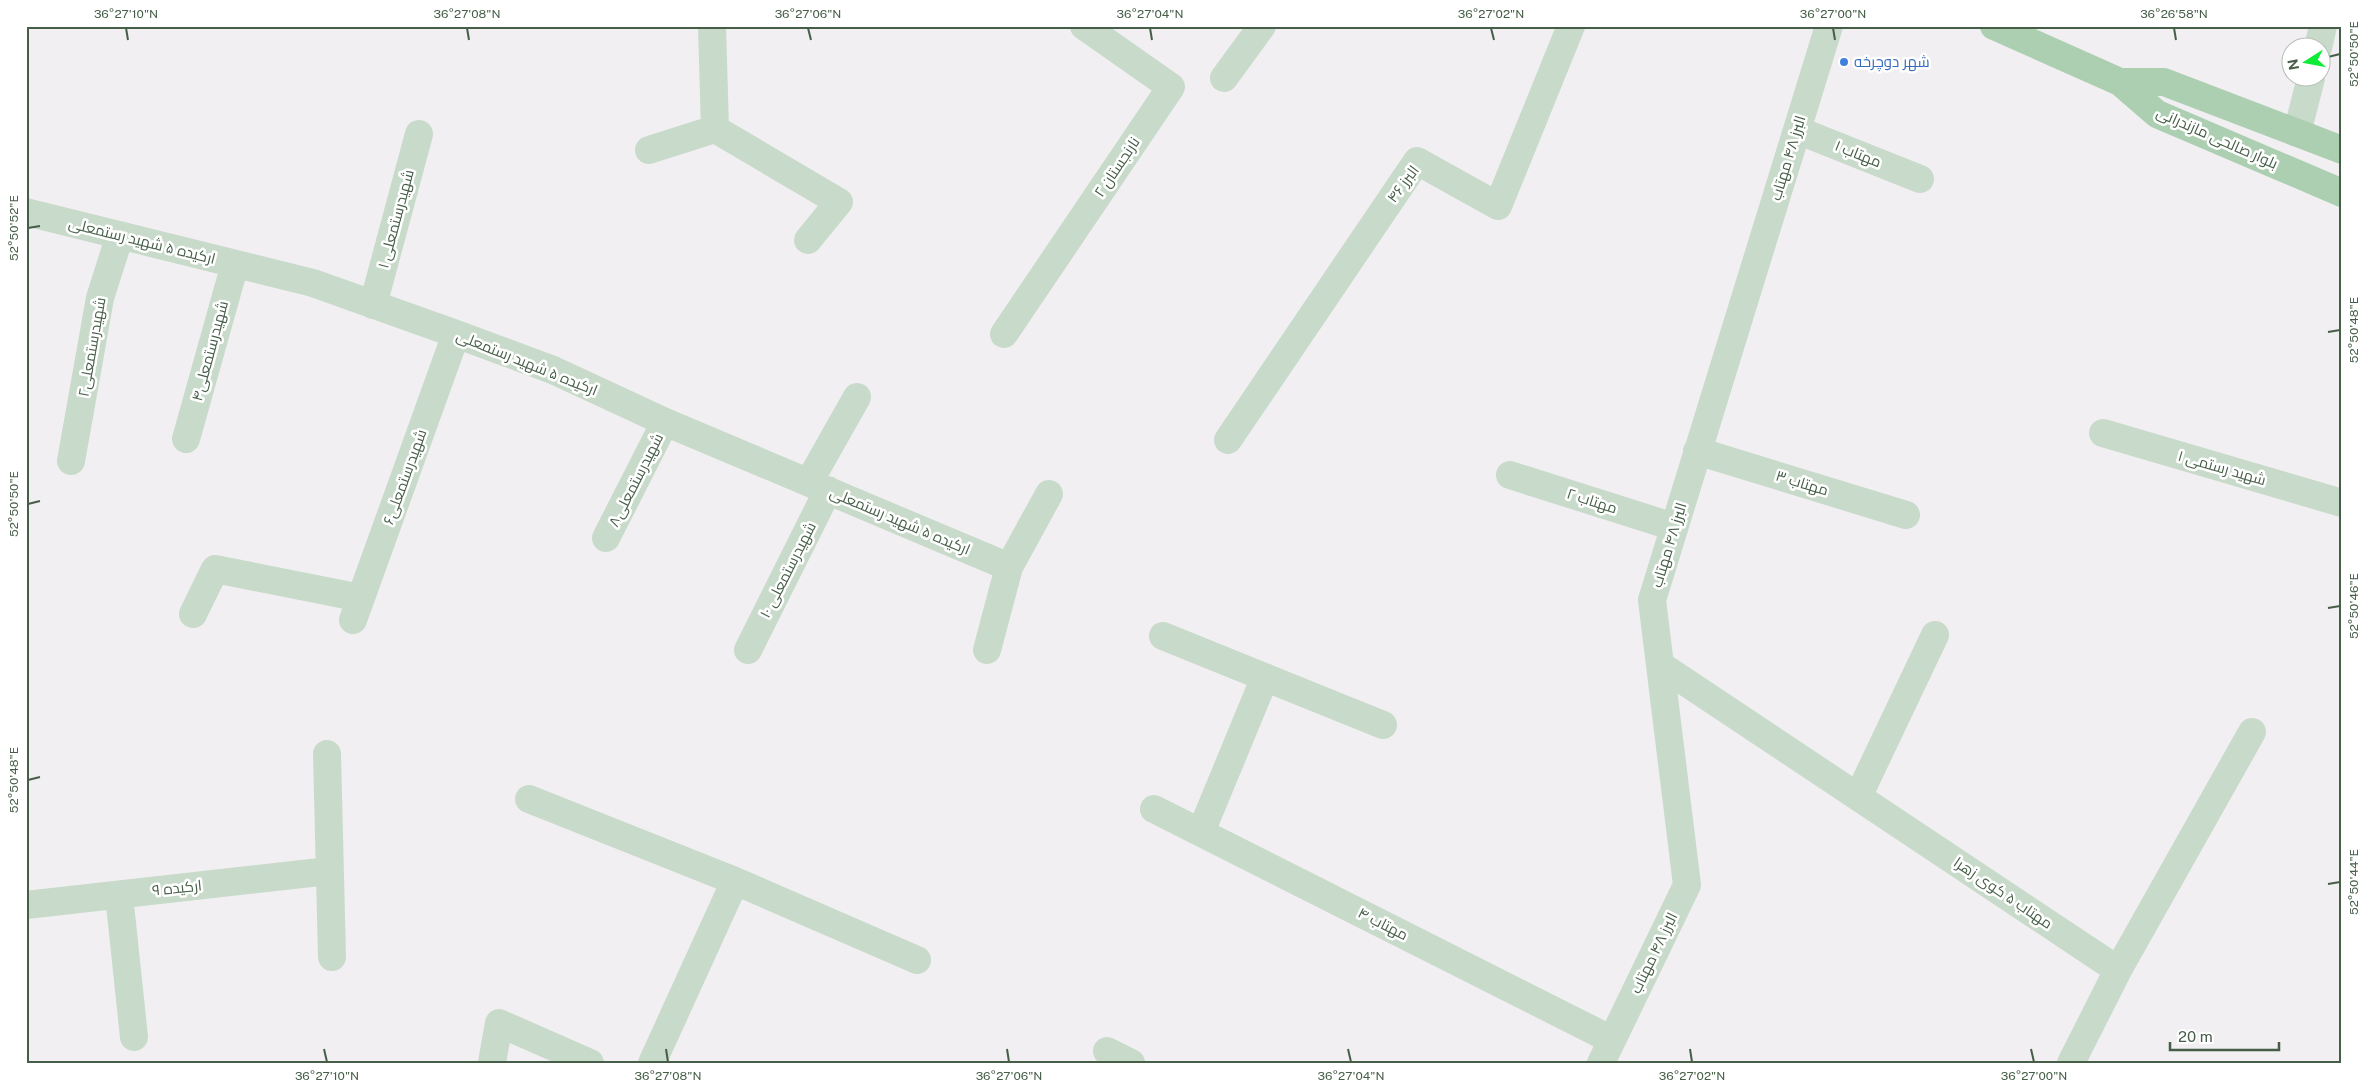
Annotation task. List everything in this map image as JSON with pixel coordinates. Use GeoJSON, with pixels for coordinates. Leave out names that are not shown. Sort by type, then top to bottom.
{"type":"FeatureCollection","features":[{"type":"Feature","properties":{"kind":"main road"},"geometry":{"type":"LineString","coordinates":[[1994,26],[2120,82]]}},
{"type":"Feature","properties":{"kind":"main road","name":"بلوار صالحی مازندرانی"},"geometry":{"type":"LineString","coordinates":[[2120,82],[2164,82],[2342,150]]}},
{"type":"Feature","properties":{"kind":"main road","name":"بلوار صالحی مازندرانی"},"geometry":{"type":"LineString","coordinates":[[2120,82],[2157,114],[2342,193]]}},
{"type":"Feature","properties":{"kind":"street"},"geometry":{"type":"LineString","coordinates":[[712,26],[715,129]]}},
{"type":"Feature","properties":{"kind":"street","name":"نارنجستان ۲"},"geometry":{"type":"LineString","coordinates":[[1004,334],[1170,87],[1084,26]]}},
{"type":"Feature","properties":{"kind":"street"},"geometry":{"type":"LineString","coordinates":[[1224,78],[1262,26]]}},
{"type":"Feature","properties":{"kind":"street","name":"البرز ۴۶"},"geometry":{"type":"LineString","coordinates":[[1228,440],[1417,162],[1498,206],[1571,26]]}},
{"type":"Feature","properties":{"kind":"street","name":"البرز ۴۸ مهتاب"},"geometry":{"type":"LineString","coordinates":[[1607,1051],[1687,885],[1652,600],[1828,26]]}},
{"type":"Feature","properties":{"kind":"street"},"geometry":{"type":"LineString","coordinates":[[2297,133],[2308,88]]}},
{"type":"Feature","properties":{"kind":"street"},"geometry":{"type":"LineString","coordinates":[[649,150],[715,129],[839,202],[808,240]]}},
{"type":"Feature","properties":{"kind":"street","name":"مهتاب ۱"},"geometry":{"type":"LineString","coordinates":[[1796,130],[1920,179]]}},
{"type":"Feature","properties":{"kind":"street","name":"شهیدرستمعلی ۱"},"geometry":{"type":"LineString","coordinates":[[374,305],[419,134]]}},
{"type":"Feature","properties":{"kind":"street","name":"ارکیده ۵ شهید رستمعلی"},"geometry":{"type":"LineString","coordinates":[[26,212],[313,283],[456,334],[553,370],[666,422],[1009,567]]}},
{"type":"Feature","properties":{"kind":"street","name":"شهیدرستمعلی۲"},"geometry":{"type":"LineString","coordinates":[[71,461],[100,298],[120,235]]}},
{"type":"Feature","properties":{"kind":"street","name":"شهیدرستمعلی۴"},"geometry":{"type":"LineString","coordinates":[[186,439],[235,264]]}},
{"type":"Feature","properties":{"kind":"street","name":"شهیدرستمعلی۶"},"geometry":{"type":"LineString","coordinates":[[193,614],[215,569],[357,609],[456,334]]}},
{"type":"Feature","properties":{"kind":"street","name":"شهیدرستمعلی ۱۰"},"geometry":{"type":"LineString","coordinates":[[748,650],[857,397]]}},
{"type":"Feature","properties":{"kind":"street","name":"شهیدرستمعلی۸"},"geometry":{"type":"LineString","coordinates":[[606,538],[666,422]]}},
{"type":"Feature","properties":{"kind":"street","name":"شهید رستمی ۱"},"geometry":{"type":"LineString","coordinates":[[2103,433],[2342,503]]}},
{"type":"Feature","properties":{"kind":"street","name":"مهتاب ۳"},"geometry":{"type":"LineString","coordinates":[[1697,451],[1906,515]]}},
{"type":"Feature","properties":{"kind":"street","name":"مهتاب ۲"},"geometry":{"type":"LineString","coordinates":[[1510,475],[1674,528]]}},
{"type":"Feature","properties":{"kind":"street"},"geometry":{"type":"LineString","coordinates":[[987,650],[1009,567],[1049,494]]}},
{"type":"Feature","properties":{"kind":"street"},"geometry":{"type":"LineString","coordinates":[[1858,796],[1935,635]]}},
{"type":"Feature","properties":{"kind":"street"},"geometry":{"type":"LineString","coordinates":[[1163,636],[1383,726]]}},
{"type":"Feature","properties":{"kind":"street","name":"مهتاب ۵ کوی زهرا"},"geometry":{"type":"LineString","coordinates":[[1660,665],[2118,970]]}},
{"type":"Feature","properties":{"kind":"street"},"geometry":{"type":"LineString","coordinates":[[1201,832],[1265,678]]}},
{"type":"Feature","properties":{"kind":"street"},"geometry":{"type":"LineString","coordinates":[[2071,1063],[2118,970],[2252,732]]}},
{"type":"Feature","properties":{"kind":"street"},"geometry":{"type":"LineString","coordinates":[[327,754],[332,957]]}},
{"type":"Feature","properties":{"kind":"street"},"geometry":{"type":"LineString","coordinates":[[529,799],[735,881],[917,960]]}},
{"type":"Feature","properties":{"kind":"street","name":"مهتاب ۴"},"geometry":{"type":"LineString","coordinates":[[1154,809],[1201,832],[1607,1051]]}},
{"type":"Feature","properties":{"kind":"street","name":"ارکیده ۹"},"geometry":{"type":"LineString","coordinates":[[26,905],[329,871]]}},
{"type":"Feature","properties":{"kind":"street"},"geometry":{"type":"LineString","coordinates":[[652,1063],[735,881]]}},
{"type":"Feature","properties":{"kind":"street"},"geometry":{"type":"LineString","coordinates":[[119,895],[134,1037]]}},
{"type":"Feature","properties":{"kind":"street"},"geometry":{"type":"LineString","coordinates":[[492,1063],[499,1024],[590,1063]]}},
{"type":"Feature","properties":{"kind":"street"},"geometry":{"type":"LineString","coordinates":[[1107,1051],[1131,1063]]}},
{"type":"Feature","properties":{"kind":"place","name":"شهر دوچرخه"},"geometry":{"type":"Point","coordinates":[1844,62]}}]}
